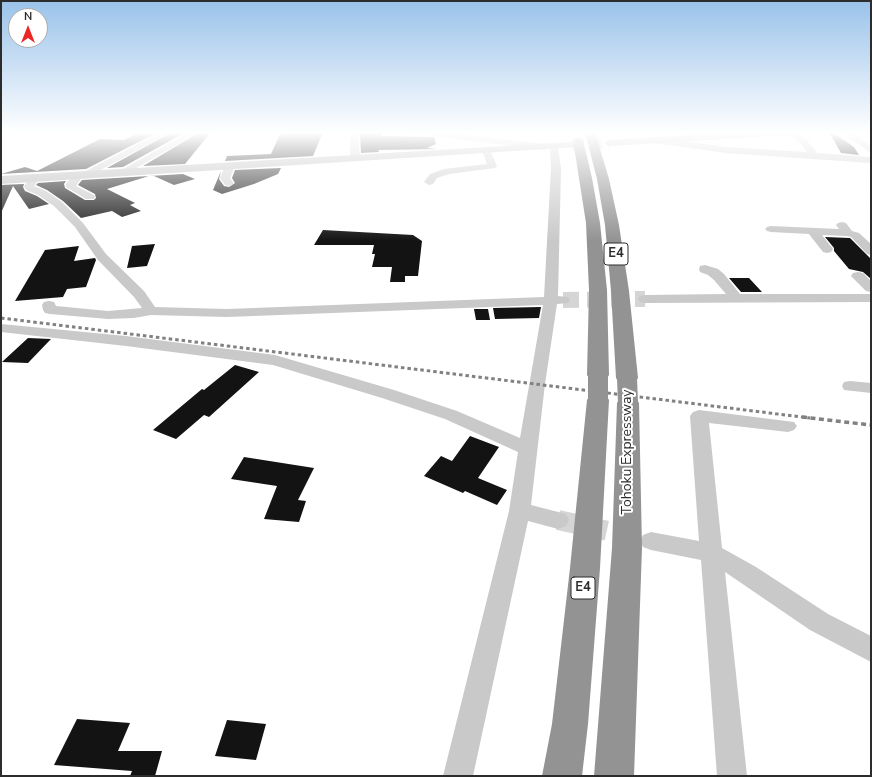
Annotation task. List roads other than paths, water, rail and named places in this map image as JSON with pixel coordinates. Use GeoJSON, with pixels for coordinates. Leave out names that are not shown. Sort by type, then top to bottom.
{"type":"FeatureCollection","features":[{"type":"Feature","properties":{"kind":"highway","name":"E4"},"geometry":{"type":"LineString","coordinates":[[562,776],[570,724],[585,568],[598,387],[598,290],[593,223],[583,168]]}},
{"type":"Feature","properties":{"kind":"highway","name":"Tohoku Expressway"},"geometry":{"type":"LineString","coordinates":[[600,168],[612,225],[620,291],[628,391],[627,548],[614,776]]}},
{"type":"Feature","properties":{"kind":"main road"},"geometry":{"type":"LineString","coordinates":[[1,180],[195,168]]}},
{"type":"Feature","properties":{"kind":"street"},"geometry":{"type":"LineString","coordinates":[[90,197],[71,187],[71,184],[81,175],[94,168]]}},
{"type":"Feature","properties":{"kind":"street"},"geometry":{"type":"LineString","coordinates":[[121,173],[130,168]]}},
{"type":"Feature","properties":{"kind":"street"},"geometry":{"type":"LineString","coordinates":[[229,168],[225,178],[229,183]]}},
{"type":"Feature","properties":{"kind":"street"},"geometry":{"type":"LineString","coordinates":[[429,182],[433,176],[447,171],[472,168]]}},
{"type":"Feature","properties":{"kind":"street"},"geometry":{"type":"LineString","coordinates":[[458,776],[520,511],[528,449],[557,301],[556,168]]}},
{"type":"Feature","properties":{"kind":"street"},"geometry":{"type":"LineString","coordinates":[[36,178],[29,186],[30,188],[42,193],[58,204],[79,225],[102,257],[138,294],[151,311]]}},
{"type":"Feature","properties":{"kind":"street"},"geometry":{"type":"LineString","coordinates":[[839,221],[848,233]]}},
{"type":"Feature","properties":{"kind":"street"},"geometry":{"type":"LineString","coordinates":[[771,229],[848,233],[855,235],[871,250]]}},
{"type":"Feature","properties":{"kind":"street"},"geometry":{"type":"LineString","coordinates":[[812,231],[827,249]]}},
{"type":"Feature","properties":{"kind":"street"},"geometry":{"type":"LineString","coordinates":[[705,269],[713,272],[719,277],[736,298]]}},
{"type":"Feature","properties":{"kind":"street"},"geometry":{"type":"LineString","coordinates":[[858,276],[871,288]]}},
{"type":"Feature","properties":{"kind":"street"},"geometry":{"type":"LineString","coordinates":[[645,299],[871,298]]}},
{"type":"Feature","properties":{"kind":"street"},"geometry":{"type":"LineString","coordinates":[[49,305],[50,310],[108,315],[134,314],[151,311],[227,313],[557,301]]}},
{"type":"Feature","properties":{"kind":"street"},"geometry":{"type":"LineString","coordinates":[[1,328],[126,341],[275,360],[388,394],[451,415],[528,449]]}},
{"type":"Feature","properties":{"kind":"street"},"geometry":{"type":"LineString","coordinates":[[850,386],[871,388]]}},
{"type":"Feature","properties":{"kind":"street"},"geometry":{"type":"LineString","coordinates":[[732,776],[710,552],[699,416],[788,426]]}},
{"type":"Feature","properties":{"kind":"street"},"geometry":{"type":"LineString","coordinates":[[520,511],[558,520]]}},
{"type":"Feature","properties":{"kind":"street"},"geometry":{"type":"LineString","coordinates":[[651,541],[710,552],[748,574],[819,622],[871,650]]}},
{"type":"Feature","properties":{"kind":"tunnel"},"geometry":{"type":"LineString","coordinates":[[563,300],[645,299]]}},
{"type":"Feature","properties":{"kind":"tunnel"},"geometry":{"type":"LineString","coordinates":[[558,520],[635,537]]}},
{"type":"Feature","properties":{"kind":"railway"},"geometry":{"type":"LineString","coordinates":[[1,318],[810,418]]}},
{"type":"Feature","properties":{"kind":"railway"},"geometry":{"type":"LineString","coordinates":[[802,417],[871,425]]}}]}
